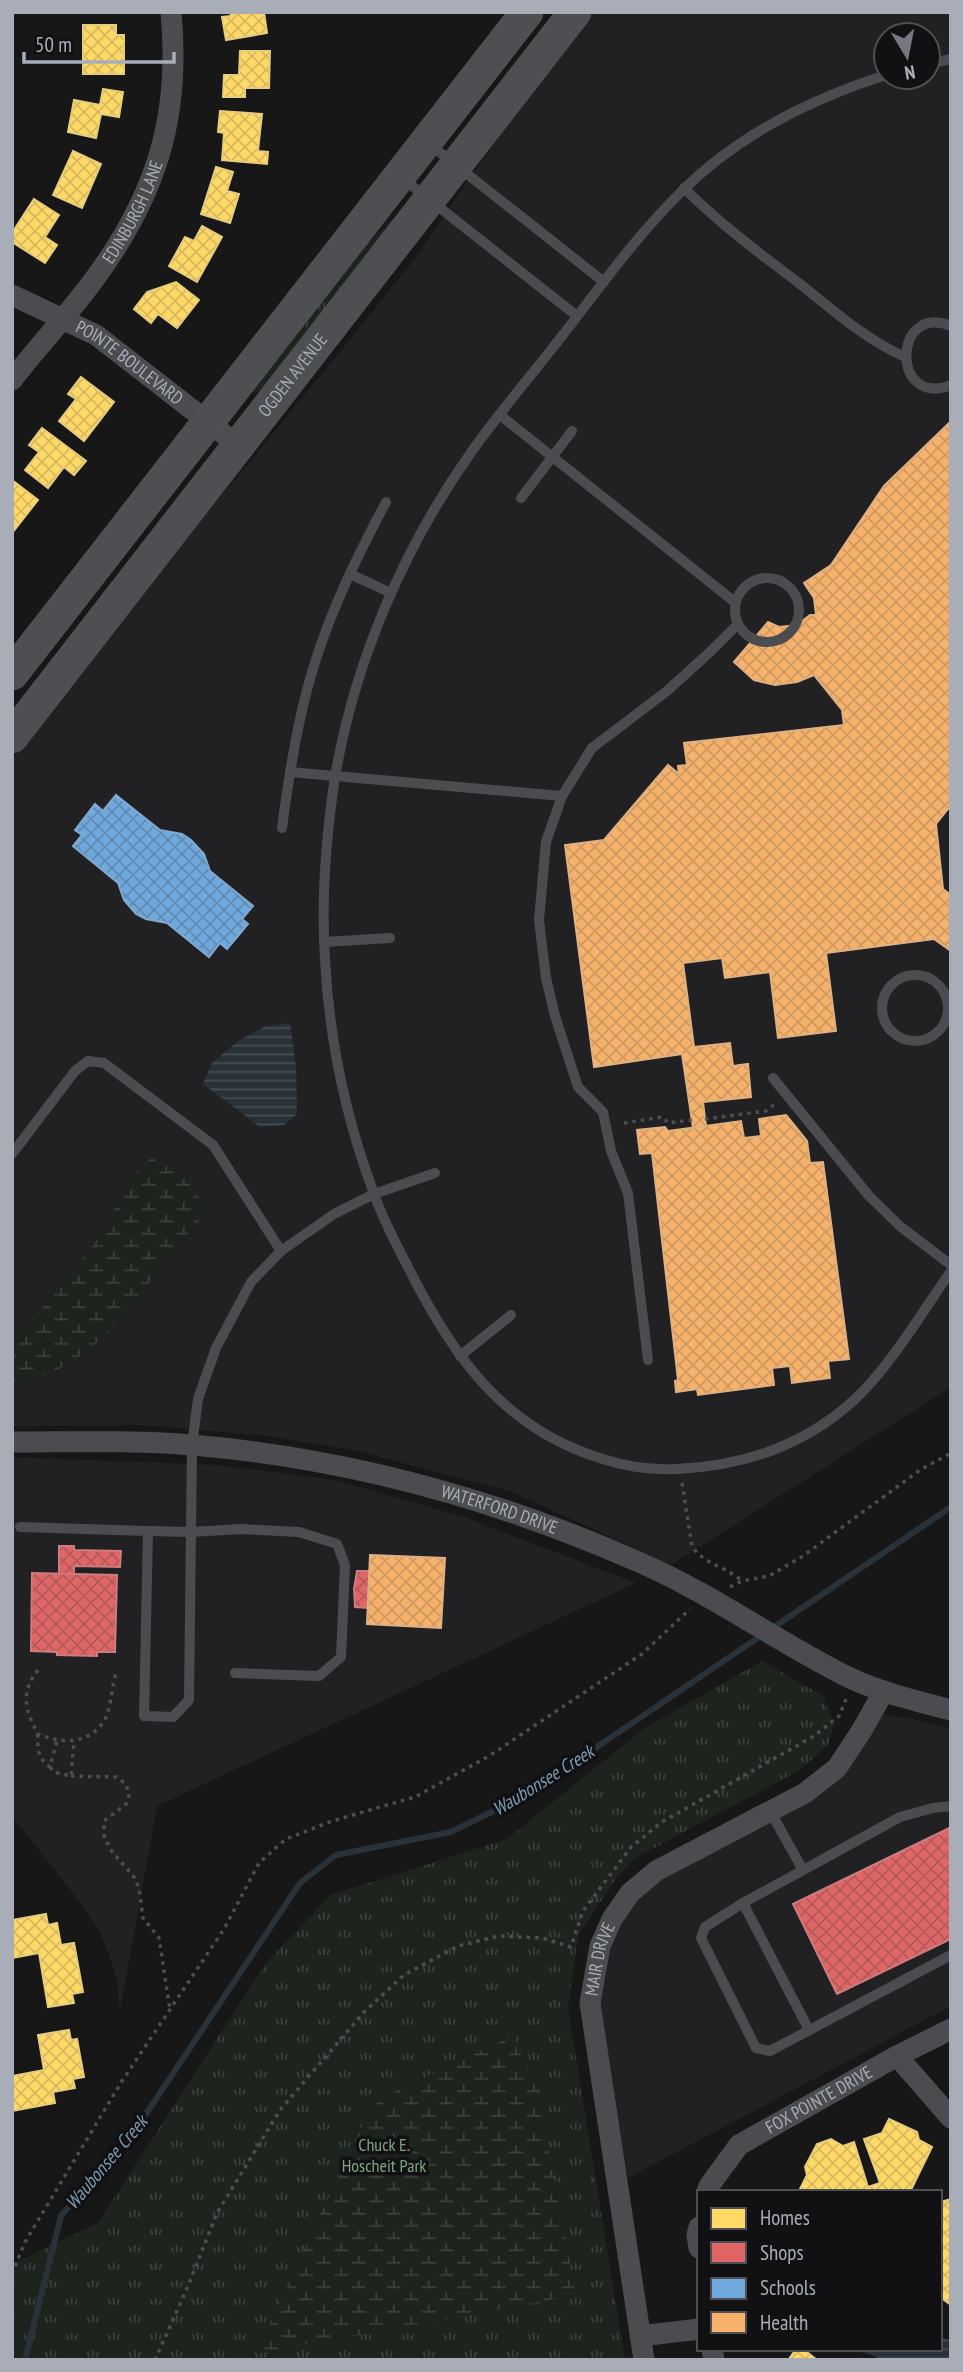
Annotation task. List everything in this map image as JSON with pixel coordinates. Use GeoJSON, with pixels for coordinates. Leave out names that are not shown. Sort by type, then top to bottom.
{"type":"FeatureCollection","features":[{"type":"Feature","properties":{"kind":"main road"},"geometry":{"type":"LineString","coordinates":[[12,674],[527,12]]}},
{"type":"Feature","properties":{"kind":"main road","name":"OGDEN AVENUE"},"geometry":{"type":"LineString","coordinates":[[12,737],[575,12]]}},
{"type":"Feature","properties":{"kind":"street","name":"EDINBURGH LANE"},"geometry":{"type":"LineString","coordinates":[[12,380],[92,283],[120,244],[144,200],[160,157],[169,118],[174,43],[171,12]]}},
{"type":"Feature","properties":{"kind":"street","name":"POINTE BOULEVARD"},"geometry":{"type":"LineString","coordinates":[[12,295],[96,335],[239,446]]}},
{"type":"Feature","properties":{"kind":"street","name":"WATERFORD DRIVE"},"geometry":{"type":"LineString","coordinates":[[12,1442],[128,1441],[192,1445],[305,1460],[451,1493],[582,1538],[644,1564],[832,1668],[884,1691],[951,1710]]}},
{"type":"Feature","properties":{"kind":"street","name":"MAIR DRIVE"},"geometry":{"type":"LineString","coordinates":[[644,2360],[590,2003],[600,1946],[611,1919],[630,1893],[656,1871],[804,1793],[837,1768],[884,1691]]}},
{"type":"Feature","properties":{"kind":"street","name":"FOX POINTE DRIVE"},"geometry":{"type":"LineString","coordinates":[[708,2190],[739,2145],[897,2056],[951,2029]]}},
{"type":"Feature","properties":{"kind":"street"},"geometry":{"type":"LineString","coordinates":[[897,2056],[951,2118]]}},
{"type":"Feature","properties":{"kind":"street"},"geometry":{"type":"LineString","coordinates":[[640,2336],[697,2329]]}},
{"type":"Feature","properties":{"kind":"lane"},"geometry":{"type":"LineString","coordinates":[[872,79],[807,105],[772,123],[715,162],[684,188],[653,221],[577,316],[449,486],[418,538],[391,593],[362,667],[335,777],[325,864],[324,942],[331,1020],[341,1079],[374,1194],[437,1322],[460,1356],[483,1385],[523,1421],[558,1441],[623,1465],[660,1470],[734,1463],[778,1450],[818,1429],[856,1398],[887,1362],[951,1271]]}},
{"type":"Feature","properties":{"kind":"lane"},"geometry":{"type":"LineString","coordinates":[[427,142],[604,282]]}},
{"type":"Feature","properties":{"kind":"lane"},"geometry":{"type":"LineString","coordinates":[[399,177],[577,316]]}},
{"type":"Feature","properties":{"kind":"lane"},"geometry":{"type":"LineString","coordinates":[[684,188],[729,230],[863,334],[879,346],[905,357]]}},
{"type":"Feature","properties":{"kind":"lane"},"geometry":{"type":"LineString","coordinates":[[951,326],[936,323],[917,330],[910,338],[905,357],[913,378],[922,385],[933,388],[951,385]]}},
{"type":"Feature","properties":{"kind":"lane"},"geometry":{"type":"LineString","coordinates":[[500,415],[736,603]]}},
{"type":"Feature","properties":{"kind":"lane"},"geometry":{"type":"LineString","coordinates":[[521,498],[572,431]]}},
{"type":"Feature","properties":{"kind":"lane"},"geometry":{"type":"LineString","coordinates":[[282,828],[290,772],[307,690],[330,619],[386,502]]}},
{"type":"Feature","properties":{"kind":"lane"},"geometry":{"type":"LineString","coordinates":[[350,574],[391,593]]}},
{"type":"Feature","properties":{"kind":"lane"},"geometry":{"type":"LineString","coordinates":[[757,579],[778,579],[788,584],[795,592],[800,614],[792,633],[783,639],[762,643],[744,633],[738,624],[735,614],[740,593],[757,579]]}},
{"type":"Feature","properties":{"kind":"lane"},"geometry":{"type":"LineString","coordinates":[[648,1360],[628,1193],[611,1151],[603,1112],[578,1087],[546,978],[539,920],[547,842],[562,796],[592,748],[667,691],[738,624]]}},
{"type":"Feature","properties":{"kind":"lane"},"geometry":{"type":"LineString","coordinates":[[290,772],[562,796]]}},
{"type":"Feature","properties":{"kind":"lane"},"geometry":{"type":"LineString","coordinates":[[324,942],[390,938]]}},
{"type":"Feature","properties":{"kind":"lane"},"geometry":{"type":"LineString","coordinates":[[906,976],[928,978],[947,993],[944,1024],[928,1038],[907,1040],[889,1030],[884,1021],[881,1010],[883,999],[895,981],[906,976]]}},
{"type":"Feature","properties":{"kind":"lane"},"geometry":{"type":"LineString","coordinates":[[12,1154],[75,1071],[88,1060],[104,1063],[214,1146],[281,1251]]}},
{"type":"Feature","properties":{"kind":"lane"},"geometry":{"type":"LineString","coordinates":[[773,1078],[869,1196],[901,1227],[951,1265]]}},
{"type":"Feature","properties":{"kind":"lane"},"geometry":{"type":"LineString","coordinates":[[148,1531],[144,1716],[173,1717],[189,1700],[192,1445],[198,1399],[216,1348],[251,1282],[281,1251],[306,1231],[374,1194],[435,1173]]}},
{"type":"Feature","properties":{"kind":"lane"},"geometry":{"type":"LineString","coordinates":[[460,1356],[511,1315]]}},
{"type":"Feature","properties":{"kind":"lane"},"geometry":{"type":"LineString","coordinates":[[20,1527],[299,1532],[337,1544],[345,1565],[341,1657],[319,1676],[235,1673]]}},
{"type":"Feature","properties":{"kind":"lane"},"geometry":{"type":"LineString","coordinates":[[951,1806],[900,1817],[743,1903],[705,1927],[701,1938],[756,2048],[770,2051],[951,1955]]}},
{"type":"Feature","properties":{"kind":"lane"},"geometry":{"type":"LineString","coordinates":[[770,1811],[803,1870]]}},
{"type":"Feature","properties":{"kind":"lane"},"geometry":{"type":"LineString","coordinates":[[743,1903],[809,2030]]}},
{"type":"Feature","properties":{"kind":"path"},"geometry":{"type":"LineString","coordinates":[[705,1119],[766,1111],[786,1094]]}},
{"type":"Feature","properties":{"kind":"path"},"geometry":{"type":"LineString","coordinates":[[624,1122],[663,1117],[668,1123],[692,1120]]}},
{"type":"Feature","properties":{"kind":"path"},"geometry":{"type":"LineString","coordinates":[[726,1589],[742,1581],[769,1576],[803,1556],[920,1470],[951,1454]]}},
{"type":"Feature","properties":{"kind":"path"},"geometry":{"type":"LineString","coordinates":[[682,1483],[689,1538],[695,1552],[742,1581]]}},
{"type":"Feature","properties":{"kind":"path"},"geometry":{"type":"LineString","coordinates":[[12,2274],[25,2242],[122,2081],[224,1929],[259,1863],[286,1839],[332,1821],[415,1797],[489,1756],[642,1654],[690,1609]]}},
{"type":"Feature","properties":{"kind":"path"},"geometry":{"type":"LineString","coordinates":[[38,1670],[29,1681],[26,1707],[38,1734],[37,1749],[43,1761],[54,1772],[71,1776],[116,1777],[126,1784],[129,1796],[126,1804],[104,1821],[104,1835],[110,1849],[134,1877],[139,1888],[143,1917],[159,1938],[170,2010]]}},
{"type":"Feature","properties":{"kind":"path"},"geometry":{"type":"LineString","coordinates":[[38,1734],[57,1740],[74,1741],[99,1727],[105,1718],[117,1671]]}},
{"type":"Feature","properties":{"kind":"path"},"geometry":{"type":"LineString","coordinates":[[155,2360],[217,2213],[280,2110],[364,2012],[404,1975],[458,1946],[499,1936],[542,1938],[571,1947],[583,1911],[631,1847],[662,1822],[814,1736],[839,1716],[845,1704]]}},
{"type":"Feature","properties":{"kind":"path"},"geometry":{"type":"LineString","coordinates":[[50,1767],[57,1740]]}},
{"type":"Feature","properties":{"kind":"path"},"geometry":{"type":"LineString","coordinates":[[71,1776],[74,1741]]}},
{"type":"Feature","properties":{"kind":"shaded area"},"geometry":{"type":"Polygon","coordinates":[[[593,12],[951,12],[951,1387],[671,1565],[510,1491],[353,1450],[268,1436],[144,1425],[12,1426],[12,759],[170,556],[410,265],[513,116],[593,12]]]}},
{"type":"Feature","properties":{"kind":"shaded area"},"geometry":{"type":"Polygon","coordinates":[[[290,1023],[296,1068],[297,1114],[284,1125],[260,1127],[203,1084],[212,1063],[238,1041],[266,1026],[290,1023]]]}},
{"type":"Feature","properties":{"kind":"shaded area"},"geometry":{"type":"Polygon","coordinates":[[[12,1457],[217,1465],[336,1480],[464,1517],[636,1583],[157,1806],[120,2011],[117,1980],[99,1931],[83,1906],[12,1816],[12,1457]]]}},
{"type":"Feature","properties":{"kind":"shaded area"},"geometry":{"type":"Polygon","coordinates":[[[872,1713],[951,1729],[951,2006],[628,2178],[607,2082],[598,2013],[606,1950],[647,1879],[810,1792],[872,1713]]]}},
{"type":"Feature","properties":{"kind":"shaded area"},"geometry":{"type":"Polygon","coordinates":[[[942,2338],[951,2340],[951,2360],[880,2360],[859,2351],[942,2351],[942,2338]]]}},
{"type":"Feature","properties":{"kind":"green space"},"geometry":{"type":"Polygon","coordinates":[[[401,212],[280,369],[260,391],[250,394],[365,245],[401,212]]]}},
{"type":"Feature","properties":{"kind":"green space"},"geometry":{"type":"Polygon","coordinates":[[[151,1158],[174,1171],[196,1193],[202,1208],[199,1222],[180,1241],[126,1312],[87,1351],[65,1366],[40,1376],[12,1381],[12,1340],[85,1257],[133,1177],[151,1158]]]}},
{"type":"Feature","properties":{"kind":"green space","name":"Chuck E. Hoscheit Park"},"geometry":{"type":"Polygon","coordinates":[[[762,1661],[823,1696],[834,1725],[828,1745],[800,1770],[633,1859],[612,1884],[578,1936],[568,2008],[625,2360],[12,2360],[12,2264],[98,2223],[266,1963],[331,1895],[507,1839],[645,1728],[762,1661]]]}},
{"type":"Feature","properties":{"kind":"green space"},"geometry":{"type":"Polygon","coordinates":[[[514,2035],[523,2060],[535,2076],[576,2295],[256,2354],[366,2116],[381,2098],[514,2035]]]}},
{"type":"Feature","properties":{"kind":"building: Homes"},"geometry":{"type":"Polygon","coordinates":[[[230,12],[264,12],[267,33],[226,40],[222,17],[231,16],[230,12]]]}},
{"type":"Feature","properties":{"kind":"building: Homes"},"geometry":{"type":"Polygon","coordinates":[[[83,25],[116,25],[116,35],[124,35],[124,74],[83,74],[83,25]]]}},
{"type":"Feature","properties":{"kind":"building: Homes"},"geometry":{"type":"Polygon","coordinates":[[[240,51],[270,51],[269,88],[245,88],[245,97],[223,97],[224,75],[239,75],[240,51]]]}},
{"type":"Feature","properties":{"kind":"building: Homes"},"geometry":{"type":"Polygon","coordinates":[[[103,89],[123,92],[119,117],[101,114],[96,138],[68,132],[74,100],[100,105],[103,89]]]}},
{"type":"Feature","properties":{"kind":"building: Homes"},"geometry":{"type":"Polygon","coordinates":[[[220,111],[262,114],[258,151],[268,152],[267,164],[222,160],[224,133],[218,132],[220,111]]]}},
{"type":"Feature","properties":{"kind":"building: Homes"},"geometry":{"type":"Polygon","coordinates":[[[73,151],[101,164],[82,208],[53,195],[73,151]]]}},
{"type":"Feature","properties":{"kind":"building: Homes"},"geometry":{"type":"Polygon","coordinates":[[[216,167],[233,172],[227,191],[239,194],[230,223],[201,214],[216,167]]]}},
{"type":"Feature","properties":{"kind":"building: Homes"},"geometry":{"type":"Polygon","coordinates":[[[34,199],[59,215],[45,237],[57,245],[45,263],[12,242],[12,233],[34,199]]]}},
{"type":"Feature","properties":{"kind":"building: Homes"},"geometry":{"type":"Polygon","coordinates":[[[202,226],[222,237],[197,282],[169,266],[185,237],[194,241],[202,226]]]}},
{"type":"Feature","properties":{"kind":"building: Homes"},"geometry":{"type":"Polygon","coordinates":[[[176,282],[199,300],[177,328],[158,314],[151,323],[134,309],[147,292],[176,282]]]}},
{"type":"Feature","properties":{"kind":"building: Homes"},"geometry":{"type":"Polygon","coordinates":[[[81,377],[114,402],[84,441],[59,421],[76,399],[68,394],[81,377]]]}},
{"type":"Feature","properties":{"kind":"building: Homes"},"geometry":{"type":"Polygon","coordinates":[[[42,428],[86,461],[74,475],[64,467],[48,488],[25,470],[39,452],[29,445],[42,428]]]}},
{"type":"Feature","properties":{"kind":"building: Homes"},"geometry":{"type":"Polygon","coordinates":[[[12,480],[38,500],[12,533],[12,480]]]}},
{"type":"Feature","properties":{"kind":"building: Homes"},"geometry":{"type":"Polygon","coordinates":[[[46,1914],[48,1925],[57,1923],[61,1945],[74,1943],[83,1992],[72,1994],[74,2003],[48,2007],[39,1953],[12,1958],[12,1920],[46,1914]]]}},
{"type":"Feature","properties":{"kind":"building: Homes"},"geometry":{"type":"Polygon","coordinates":[[[69,2030],[71,2040],[77,2039],[84,2077],[73,2079],[75,2088],[53,2092],[55,2103],[12,2111],[12,2076],[44,2070],[38,2035],[69,2030]]]}},
{"type":"Feature","properties":{"kind":"building: Homes"},"geometry":{"type":"Polygon","coordinates":[[[889,2119],[917,2132],[919,2140],[932,2147],[911,2190],[800,2189],[807,2175],[805,2167],[817,2144],[831,2139],[843,2146],[854,2142],[868,2187],[880,2183],[864,2139],[882,2133],[889,2119]]]}},
{"type":"Feature","properties":{"kind":"building: Homes"},"geometry":{"type":"Polygon","coordinates":[[[951,2199],[951,2305],[942,2298],[942,2201],[951,2199]]]}},
{"type":"Feature","properties":{"kind":"building: Homes"},"geometry":{"type":"Polygon","coordinates":[[[795,2351],[806,2351],[817,2360],[784,2360],[789,2359],[795,2351]]]}},
{"type":"Feature","properties":{"kind":"building: Shops"},"geometry":{"type":"Polygon","coordinates":[[[59,1546],[74,1546],[74,1550],[121,1551],[120,1567],[74,1566],[74,1574],[59,1574],[59,1546]]]}},
{"type":"Feature","properties":{"kind":"building: Shops"},"geometry":{"type":"Polygon","coordinates":[[[357,1571],[369,1571],[368,1608],[355,1607],[357,1571]]]}},
{"type":"Feature","properties":{"kind":"building: Shops"},"geometry":{"type":"Polygon","coordinates":[[[32,1573],[117,1575],[115,1652],[97,1652],[97,1656],[31,1651],[32,1573]]]}},
{"type":"Feature","properties":{"kind":"building: Shops"},"geometry":{"type":"Polygon","coordinates":[[[949,1828],[951,1939],[837,1994],[793,1904],[949,1828]]]}},
{"type":"Feature","properties":{"kind":"building: Schools"},"geometry":{"type":"Polygon","coordinates":[[[116,795],[160,830],[182,834],[191,840],[204,854],[210,871],[253,906],[242,919],[248,924],[227,949],[220,943],[209,957],[167,923],[136,914],[124,900],[118,883],[73,846],[82,835],[75,830],[95,804],[103,811],[116,795]]]}},
{"type":"Feature","properties":{"kind":"building: Health"},"geometry":{"type":"Polygon","coordinates":[[[951,421],[951,809],[948,809],[936,824],[943,889],[951,895],[951,951],[934,939],[826,953],[836,1031],[778,1038],[770,972],[725,978],[722,958],[683,963],[694,1047],[730,1043],[733,1066],[748,1064],[751,1097],[703,1102],[706,1126],[693,1128],[682,1054],[594,1067],[565,845],[604,840],[668,765],[679,774],[678,766],[687,765],[684,743],[844,725],[842,710],[814,675],[797,682],[775,685],[754,680],[734,662],[768,622],[779,627],[797,625],[810,615],[816,615],[814,598],[804,583],[831,565],[884,486],[951,421]]]}},
{"type":"Feature","properties":{"kind":"building: Health"},"geometry":{"type":"Polygon","coordinates":[[[786,1115],[807,1141],[810,1163],[823,1162],[849,1359],[828,1361],[830,1378],[792,1383],[790,1366],[772,1368],[774,1385],[698,1395],[697,1389],[676,1392],[675,1381],[678,1380],[652,1153],[640,1154],[637,1130],[665,1127],[668,1131],[741,1121],[744,1138],[761,1136],[759,1119],[786,1115]]]}},
{"type":"Feature","properties":{"kind":"building: Health"},"geometry":{"type":"Polygon","coordinates":[[[370,1555],[445,1558],[441,1628],[367,1624],[370,1555]]]}},
{"type":"Feature","properties":{"kind":"waterway","name":"Waubonsee Creek"},"geometry":{"type":"LineString","coordinates":[[771,1629],[951,1507]]}},
{"type":"Feature","properties":{"kind":"waterway","name":"Waubonsee Creek"},"geometry":{"type":"LineString","coordinates":[[25,2360],[61,2216],[140,2123],[300,1883],[336,1855],[451,1832],[526,1795],[762,1635]]}}]}
